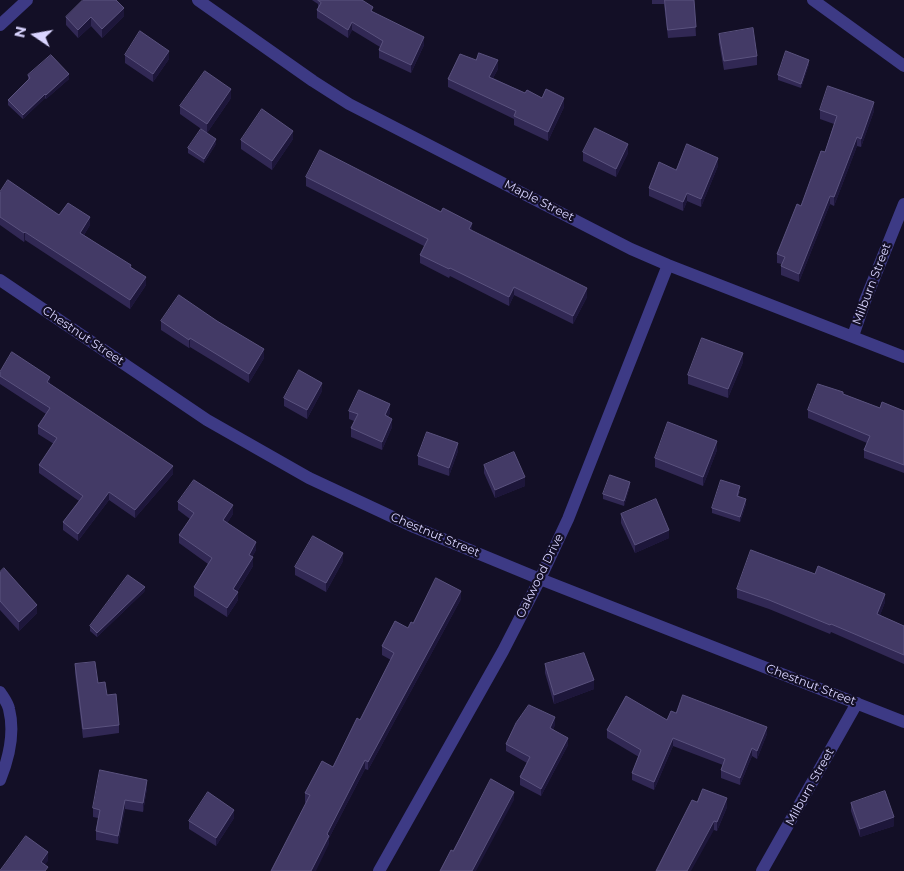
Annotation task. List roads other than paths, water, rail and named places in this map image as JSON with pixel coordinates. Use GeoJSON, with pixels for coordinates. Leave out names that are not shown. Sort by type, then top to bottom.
{"type":"FeatureCollection","features":[{"type":"Feature","properties":{"kind":"street"},"geometry":{"type":"LineString","coordinates":[[0,25],[26,0]]}},
{"type":"Feature","properties":{"kind":"street","name":"Maple Street"},"geometry":{"type":"LineString","coordinates":[[198,0],[312,81],[349,104],[631,249],[904,357]]}},
{"type":"Feature","properties":{"kind":"street"},"geometry":{"type":"LineString","coordinates":[[813,0],[904,66]]}},
{"type":"Feature","properties":{"kind":"street","name":"Milburn Street"},"geometry":{"type":"LineString","coordinates":[[852,336],[904,204]]}},
{"type":"Feature","properties":{"kind":"street","name":"Oakwood Drive"},"geometry":{"type":"LineString","coordinates":[[379,871],[503,651],[540,580],[568,519],[668,265]]}},
{"type":"Feature","properties":{"kind":"street","name":"Chestnut Street"},"geometry":{"type":"LineString","coordinates":[[0,280],[207,420],[310,478],[414,527],[540,580],[904,722]]}},
{"type":"Feature","properties":{"kind":"street"},"geometry":{"type":"LineString","coordinates":[[0,692],[9,708],[12,730],[8,759],[0,780]]}},
{"type":"Feature","properties":{"kind":"street","name":"Milburn Street"},"geometry":{"type":"LineString","coordinates":[[762,871],[857,704]]}}]}
